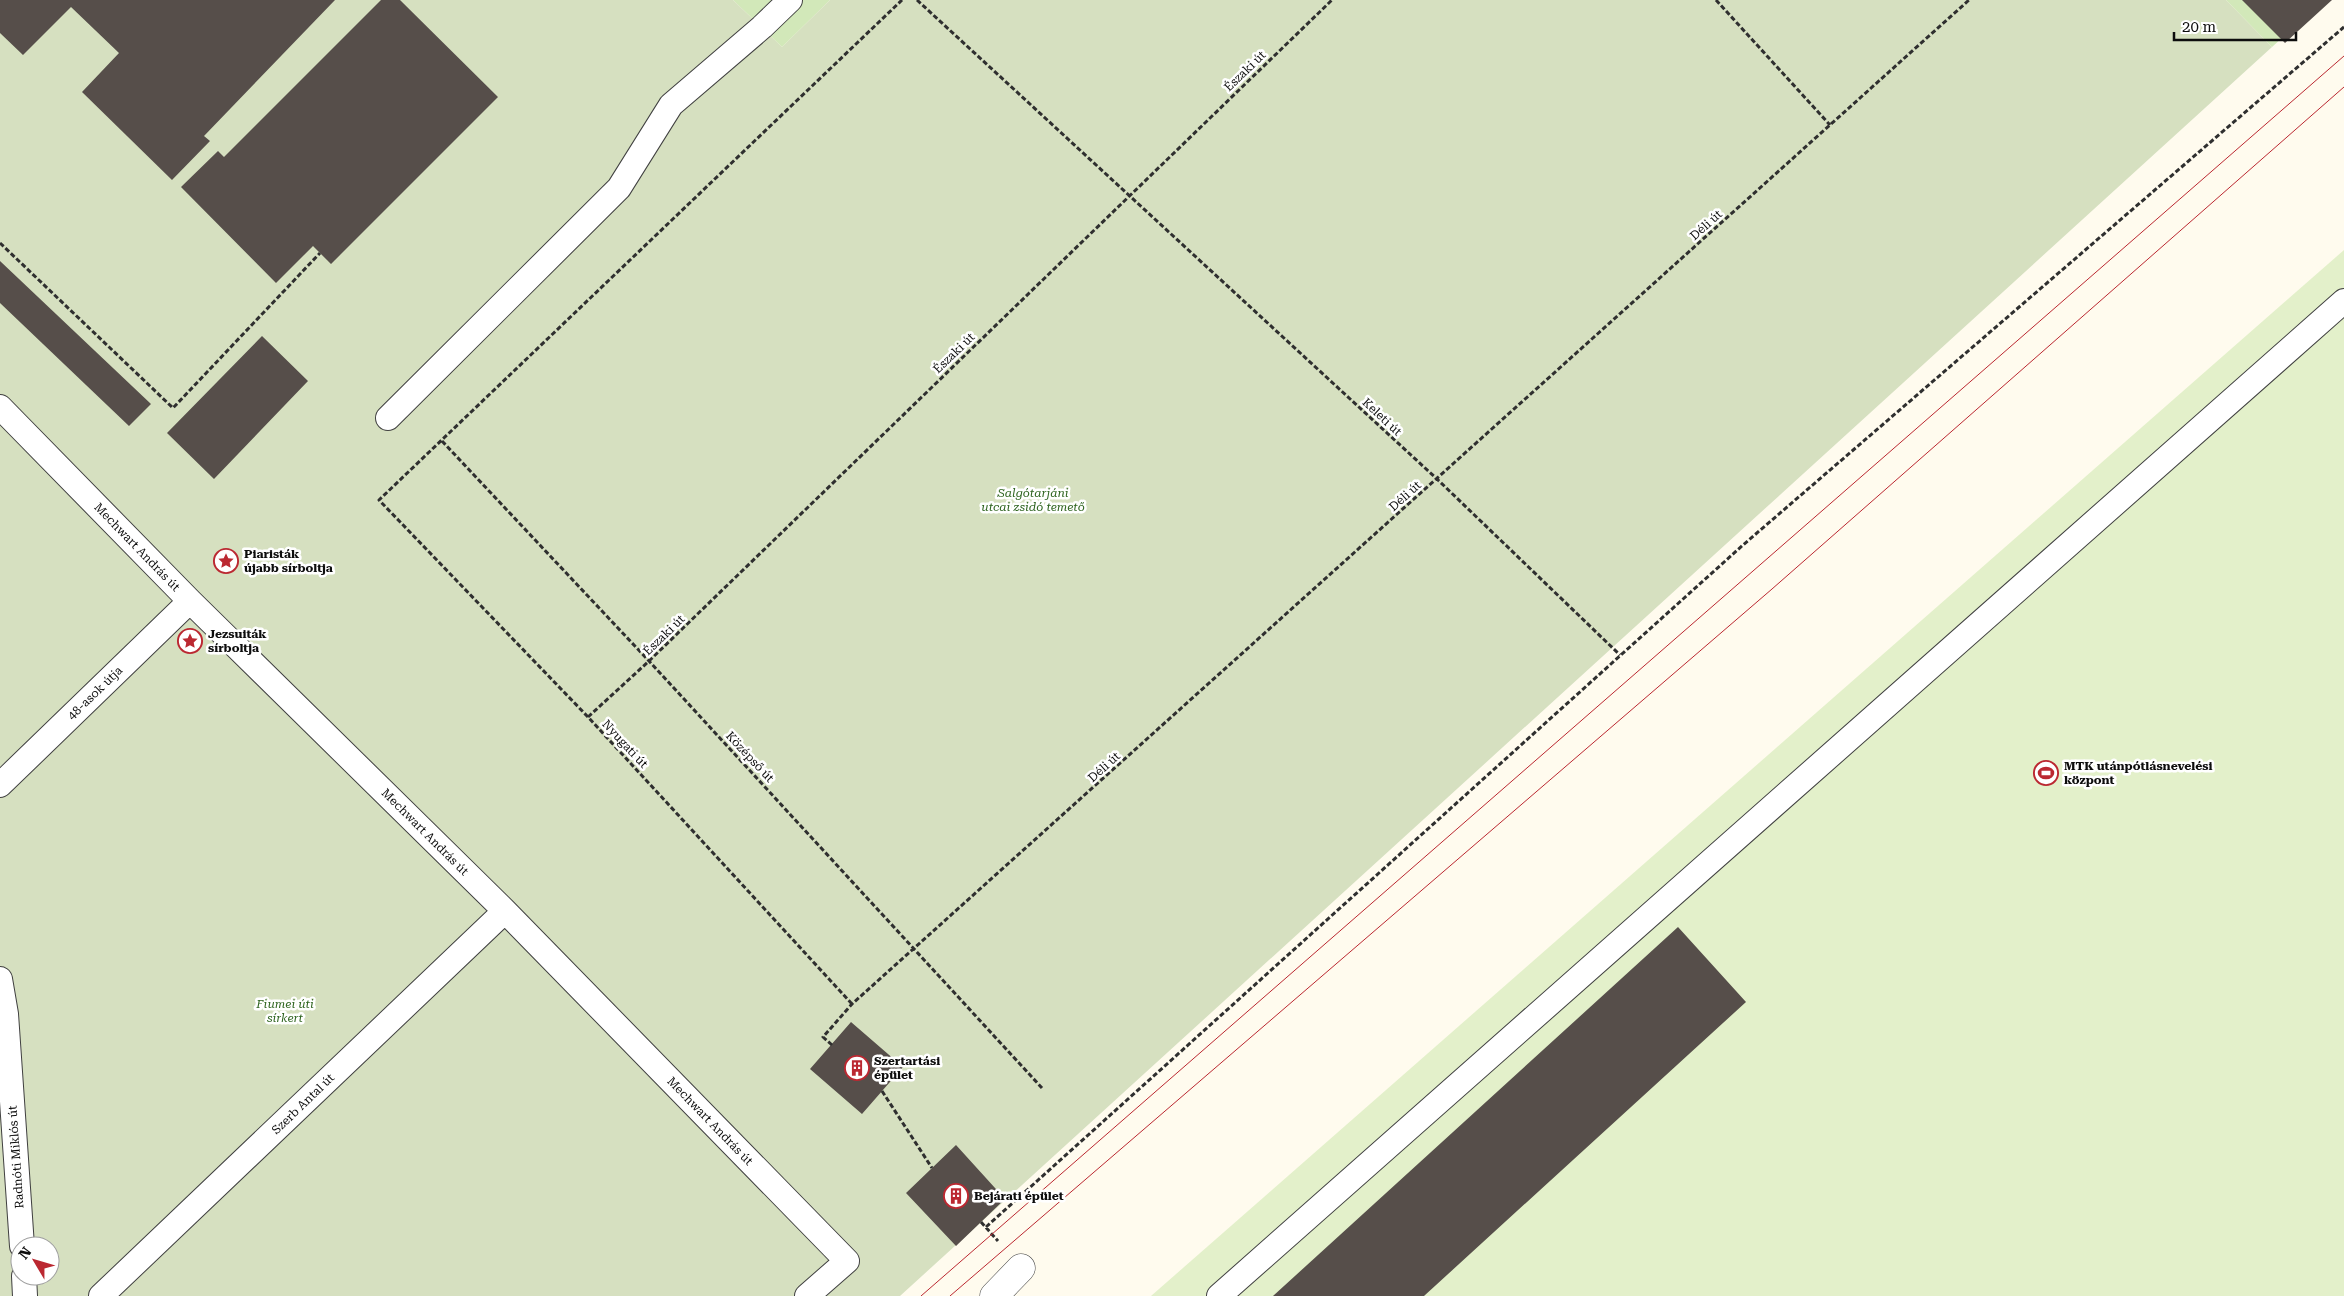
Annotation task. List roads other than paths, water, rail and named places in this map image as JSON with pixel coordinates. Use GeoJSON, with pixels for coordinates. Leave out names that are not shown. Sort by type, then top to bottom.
{"type":"FeatureCollection","features":[{"type":"Feature","properties":{"kind":"street"},"geometry":{"type":"LineString","coordinates":[[994,1296],[1021,1268]]}},
{"type":"Feature","properties":{"kind":"lane"},"geometry":{"type":"LineString","coordinates":[[388,418],[619,188],[671,105],[762,27],[790,0]]}},
{"type":"Feature","properties":{"kind":"lane"},"geometry":{"type":"LineString","coordinates":[[1219,1296],[2344,301]]}},
{"type":"Feature","properties":{"kind":"lane","name":"Mechwart András út"},"geometry":{"type":"LineString","coordinates":[[0,407],[190,601],[505,911],[847,1261],[807,1296]]}},
{"type":"Feature","properties":{"kind":"lane","name":"48-asok útja"},"geometry":{"type":"LineString","coordinates":[[0,785],[190,601]]}},
{"type":"Feature","properties":{"kind":"lane","name":"Szerb Antal út"},"geometry":{"type":"LineString","coordinates":[[101,1296],[505,911]]}},
{"type":"Feature","properties":{"kind":"lane","name":"Radnóti Miklós út"},"geometry":{"type":"LineString","coordinates":[[0,979],[6,1014],[21,1236]]}},
{"type":"Feature","properties":{"kind":"tram line"},"geometry":{"type":"LineString","coordinates":[[921,1296],[2344,56]]}},
{"type":"Feature","properties":{"kind":"tram line"},"geometry":{"type":"LineString","coordinates":[[950,1296],[1772,589],[2344,87]]}},
{"type":"Feature","properties":{"kind":"place","name":"Piaristák újabb sírboltja"},"geometry":{"type":"Point","coordinates":[226,561]}},
{"type":"Feature","properties":{"kind":"place","name":"Jezsuiták sírboltja"},"geometry":{"type":"Point","coordinates":[190,641]}},
{"type":"Feature","properties":{"kind":"place","name":"MTK utánpótlásnevelési központ"},"geometry":{"type":"Point","coordinates":[2046,773]}},
{"type":"Feature","properties":{"kind":"place","name":"Szertartási épület"},"geometry":{"type":"Point","coordinates":[857,1068]}},
{"type":"Feature","properties":{"kind":"place","name":"Bejárati épület"},"geometry":{"type":"Point","coordinates":[956,1196]}},
{"type":"Feature","properties":{"kind":"park label","name":"Salgótarjáni utcai zsidó temető"},"geometry":{"type":"Point","coordinates":[1033,500]}},
{"type":"Feature","properties":{"kind":"park label","name":"Fiumei úti sírkert"},"geometry":{"type":"Point","coordinates":[285,1011]}}]}
